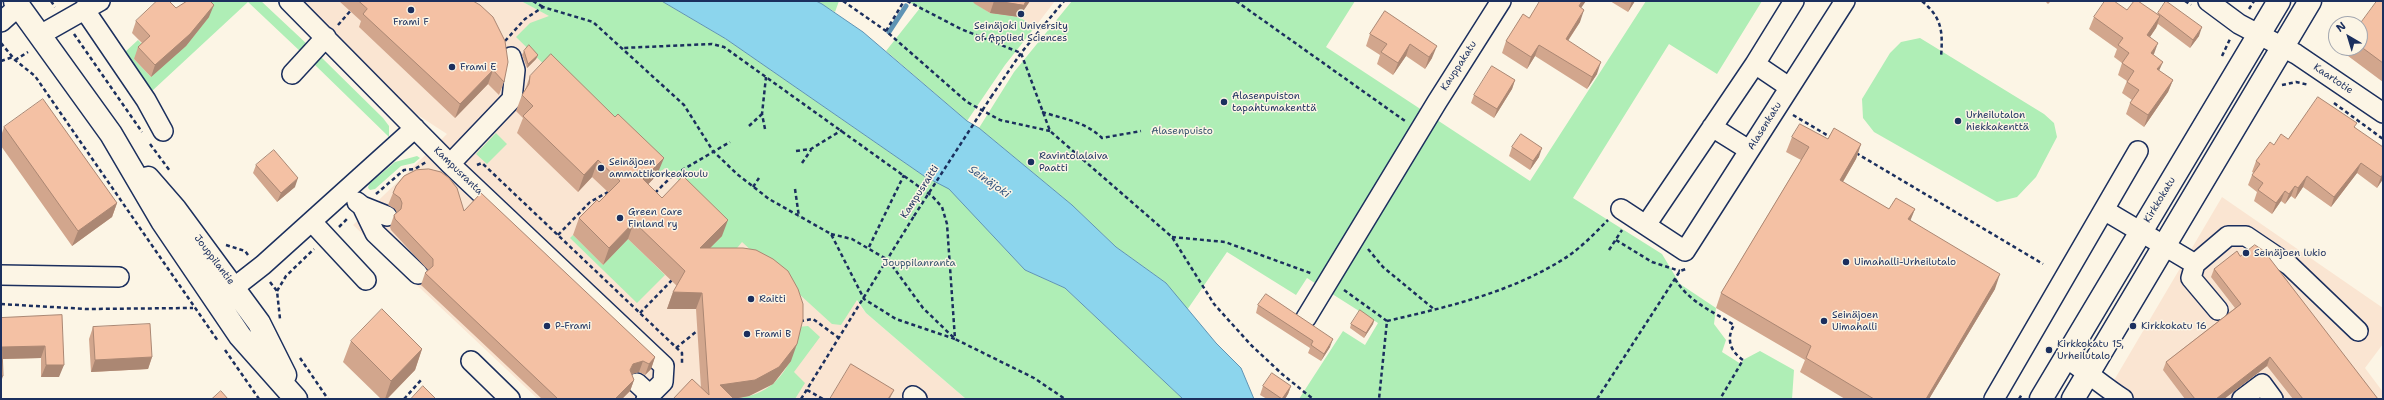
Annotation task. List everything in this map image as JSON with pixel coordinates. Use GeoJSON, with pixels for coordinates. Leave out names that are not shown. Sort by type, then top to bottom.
{"type":"FeatureCollection","features":[{"type":"Feature","properties":{"kind":"main road","name":"Kirkkokatu"},"geometry":{"type":"LineString","coordinates":[[2041,399],[2260,35],[2278,1]]}},
{"type":"Feature","properties":{"kind":"main road"},"geometry":{"type":"LineString","coordinates":[[2073,399],[2310,1]]}},
{"type":"Feature","properties":{"kind":"main road","name":"Jouppilantie"},"geometry":{"type":"LineString","coordinates":[[17,4],[34,43],[176,209],[235,288],[259,323],[296,399]]}},
{"type":"Feature","properties":{"kind":"main road","name":"Jouppilantie"},"geometry":{"type":"LineString","coordinates":[[111,134],[162,221],[240,336],[296,399]]}},
{"type":"Feature","properties":{"kind":"street","name":"Kampusranta"},"geometry":{"type":"LineString","coordinates":[[289,1],[331,32],[415,128],[450,164],[664,366],[663,382],[644,392]]}},
{"type":"Feature","properties":{"kind":"street","name":"Kauppakatu"},"geometry":{"type":"LineString","coordinates":[[1306,318],[1359,233],[1418,131],[1501,1]]}},
{"type":"Feature","properties":{"kind":"street"},"geometry":{"type":"LineString","coordinates":[[1688,259],[1633,217],[1712,127],[1755,64],[1794,1]]}},
{"type":"Feature","properties":{"kind":"street","name":"Alasenkatu"},"geometry":{"type":"LineString","coordinates":[[1688,259],[1749,150],[1845,1]]}},
{"type":"Feature","properties":{"kind":"street","name":"Kaartotie"},"geometry":{"type":"LineString","coordinates":[[2208,1],[2239,24],[2283,46],[2383,113]]}},
{"type":"Feature","properties":{"kind":"street"},"geometry":{"type":"LineString","coordinates":[[1,22],[17,4]]}},
{"type":"Feature","properties":{"kind":"street"},"geometry":{"type":"LineString","coordinates":[[34,43],[64,19],[92,5],[146,100],[155,135]]}},
{"type":"Feature","properties":{"kind":"street"},"geometry":{"type":"LineString","coordinates":[[292,74],[331,32]]}},
{"type":"Feature","properties":{"kind":"street"},"geometry":{"type":"LineString","coordinates":[[450,164],[512,99],[514,70],[508,49]]}},
{"type":"Feature","properties":{"kind":"street"},"geometry":{"type":"LineString","coordinates":[[1755,64],[1790,88]]}},
{"type":"Feature","properties":{"kind":"street"},"geometry":{"type":"LineString","coordinates":[[1712,127],[1749,150]]}},
{"type":"Feature","properties":{"kind":"street"},"geometry":{"type":"LineString","coordinates":[[217,302],[312,222],[415,128]]}},
{"type":"Feature","properties":{"kind":"street"},"geometry":{"type":"LineString","coordinates":[[1994,399],[2138,151]]}},
{"type":"Feature","properties":{"kind":"street"},"geometry":{"type":"LineString","coordinates":[[346,192],[362,206],[387,216]]}},
{"type":"Feature","properties":{"kind":"street"},"geometry":{"type":"LineString","coordinates":[[362,206],[375,233],[418,274]]}},
{"type":"Feature","properties":{"kind":"street"},"geometry":{"type":"LineString","coordinates":[[2104,210],[2195,264]]}},
{"type":"Feature","properties":{"kind":"street"},"geometry":{"type":"LineString","coordinates":[[312,222],[366,280]]}},
{"type":"Feature","properties":{"kind":"street"},"geometry":{"type":"LineString","coordinates":[[2218,310],[2191,278],[2195,264],[2228,236],[2246,236],[2289,265],[2358,331]]}},
{"type":"Feature","properties":{"kind":"street"},"geometry":{"type":"LineString","coordinates":[[1,275],[119,277]]}},
{"type":"Feature","properties":{"kind":"street"},"geometry":{"type":"LineString","coordinates":[[2066,358],[2089,372],[2100,384],[2123,399]]}},
{"type":"Feature","properties":{"kind":"street"},"geometry":{"type":"LineString","coordinates":[[471,361],[510,399]]}},
{"type":"Feature","properties":{"kind":"street"},"geometry":{"type":"LineString","coordinates":[[2242,399],[2262,384],[2273,399]]}},
{"type":"Feature","properties":{"kind":"path"},"geometry":{"type":"LineString","coordinates":[[51,1],[142,133]]}},
{"type":"Feature","properties":{"kind":"path"},"geometry":{"type":"LineString","coordinates":[[533,1],[543,7],[593,22],[684,105],[713,151],[753,187],[769,199],[799,217],[831,234],[852,239],[869,247],[888,260],[923,308],[955,339]]}},
{"type":"Feature","properties":{"kind":"path"},"geometry":{"type":"LineString","coordinates":[[843,1],[886,31],[966,102],[1000,120],[1050,131]]}},
{"type":"Feature","properties":{"kind":"path"},"geometry":{"type":"LineString","coordinates":[[886,31],[904,1]]}},
{"type":"Feature","properties":{"kind":"path"},"geometry":{"type":"LineString","coordinates":[[907,1],[954,26],[1021,53],[1050,131],[1172,237],[1192,272],[1214,304],[1251,345],[1282,374],[1313,399]]}},
{"type":"Feature","properties":{"kind":"path","name":"Kampusraitti"},"geometry":{"type":"LineString","coordinates":[[801,399],[914,216],[991,97],[1021,53],[1064,1]]}},
{"type":"Feature","properties":{"kind":"path"},"geometry":{"type":"LineString","coordinates":[[1236,1],[1418,131]]}},
{"type":"Feature","properties":{"kind":"path"},"geometry":{"type":"LineString","coordinates":[[1922,1],[1933,10],[1943,31],[1941,57]]}},
{"type":"Feature","properties":{"kind":"path"},"geometry":{"type":"LineString","coordinates":[[331,32],[355,6]]}},
{"type":"Feature","properties":{"kind":"path"},"geometry":{"type":"LineString","coordinates":[[500,36],[508,49],[526,19],[543,7]]}},
{"type":"Feature","properties":{"kind":"path"},"geometry":{"type":"LineString","coordinates":[[1,42],[14,59],[35,76],[193,308],[219,342]]}},
{"type":"Feature","properties":{"kind":"path"},"geometry":{"type":"LineString","coordinates":[[1,61],[14,59],[34,43]]}},
{"type":"Feature","properties":{"kind":"path"},"geometry":{"type":"LineString","coordinates":[[622,48],[712,44],[724,47],[842,130],[932,196],[942,207],[947,224],[955,339]]}},
{"type":"Feature","properties":{"kind":"path"},"geometry":{"type":"LineString","coordinates":[[765,129],[762,114],[766,76]]}},
{"type":"Feature","properties":{"kind":"path"},"geometry":{"type":"LineString","coordinates":[[2280,86],[2296,82],[2310,86]]}},
{"type":"Feature","properties":{"kind":"path"},"geometry":{"type":"LineString","coordinates":[[2328,99],[2383,139]]}},
{"type":"Feature","properties":{"kind":"path"},"geometry":{"type":"LineString","coordinates":[[1042,112],[1079,123],[1094,130],[1102,138],[1141,131]]}},
{"type":"Feature","properties":{"kind":"path"},"geometry":{"type":"LineString","coordinates":[[1789,112],[1837,141]]}},
{"type":"Feature","properties":{"kind":"path"},"geometry":{"type":"LineString","coordinates":[[749,126],[762,114]]}},
{"type":"Feature","properties":{"kind":"path"},"geometry":{"type":"LineString","coordinates":[[796,151],[811,149],[842,130]]}},
{"type":"Feature","properties":{"kind":"path"},"geometry":{"type":"LineString","coordinates":[[155,135],[173,176]]}},
{"type":"Feature","properties":{"kind":"path"},"geometry":{"type":"LineString","coordinates":[[650,198],[672,176],[730,142]]}},
{"type":"Feature","properties":{"kind":"path"},"geometry":{"type":"LineString","coordinates":[[802,163],[811,149]]}},
{"type":"Feature","properties":{"kind":"path"},"geometry":{"type":"LineString","coordinates":[[1851,149],[2042,264]]}},
{"type":"Feature","properties":{"kind":"path"},"geometry":{"type":"LineString","coordinates":[[276,291],[286,276],[362,206],[404,170],[415,169],[425,163]]}},
{"type":"Feature","properties":{"kind":"path"},"geometry":{"type":"LineString","coordinates":[[869,247],[904,175]]}},
{"type":"Feature","properties":{"kind":"path"},"geometry":{"type":"LineString","coordinates":[[753,187],[759,178]]}},
{"type":"Feature","properties":{"kind":"path"},"geometry":{"type":"LineString","coordinates":[[795,189],[799,217]]}},
{"type":"Feature","properties":{"kind":"path"},"geometry":{"type":"LineString","coordinates":[[558,235],[590,202],[608,192]]}},
{"type":"Feature","properties":{"kind":"path"},"geometry":{"type":"LineString","coordinates":[[590,202],[596,203]]}},
{"type":"Feature","properties":{"kind":"path"},"geometry":{"type":"LineString","coordinates":[[1609,250],[1633,217]]}},
{"type":"Feature","properties":{"kind":"path"},"geometry":{"type":"LineString","coordinates":[[1387,321],[1472,301],[1532,276],[1563,260],[1633,217]]}},
{"type":"Feature","properties":{"kind":"path"},"geometry":{"type":"LineString","coordinates":[[1359,233],[1383,267],[1435,310]]}},
{"type":"Feature","properties":{"kind":"path"},"geometry":{"type":"LineString","coordinates":[[831,234],[864,299],[896,319],[955,339],[1034,378],[1065,399]]}},
{"type":"Feature","properties":{"kind":"path"},"geometry":{"type":"LineString","coordinates":[[1616,240],[1652,262],[1680,271]]}},
{"type":"Feature","properties":{"kind":"path"},"geometry":{"type":"LineString","coordinates":[[222,242],[245,251],[276,291],[277,307],[282,326]]}},
{"type":"Feature","properties":{"kind":"path"},"geometry":{"type":"LineString","coordinates":[[1598,399],[1688,259]]}},
{"type":"Feature","properties":{"kind":"path"},"geometry":{"type":"LineString","coordinates":[[577,283],[592,267]]}},
{"type":"Feature","properties":{"kind":"path"},"geometry":{"type":"LineString","coordinates":[[640,313],[676,276]]}},
{"type":"Feature","properties":{"kind":"path"},"geometry":{"type":"LineString","coordinates":[[1675,280],[1685,294],[1695,302],[1734,325],[1730,333],[1731,348],[1736,355],[1743,360],[1720,399]]}},
{"type":"Feature","properties":{"kind":"path"},"geometry":{"type":"LineString","coordinates":[[1,304],[86,309],[193,308]]}},
{"type":"Feature","properties":{"kind":"path"},"geometry":{"type":"LineString","coordinates":[[797,322],[813,319],[839,338]]}},
{"type":"Feature","properties":{"kind":"path"},"geometry":{"type":"LineString","coordinates":[[676,348],[697,331]]}},
{"type":"Feature","properties":{"kind":"path"},"geometry":{"type":"LineString","coordinates":[[223,348],[259,399]]}},
{"type":"Feature","properties":{"kind":"path"},"geometry":{"type":"LineString","coordinates":[[297,354],[328,399]]}},
{"type":"Feature","properties":{"kind":"path"},"geometry":{"type":"LineString","coordinates":[[404,399],[422,379]]}},
{"type":"Feature","properties":{"kind":"path"},"geometry":{"type":"LineString","coordinates":[[807,390],[823,399]]}},
{"type":"Feature","properties":{"kind":"path"},"geometry":{"type":"LineString","coordinates":[[1056,393],[1059,399]]}},
{"type":"Feature","properties":{"kind":"shaded area"},"geometry":{"type":"Polygon","coordinates":[[[300,1],[521,1],[550,16],[856,300],[866,313],[966,399],[538,399],[353,225],[447,134],[410,110],[300,1]]]}},
{"type":"Feature","properties":{"kind":"shaded area","name":"Seinäjoki University of Applied Sciences"},"geometry":{"type":"Polygon","coordinates":[[[972,1],[1055,1],[1035,27],[1019,17],[990,13],[972,1]]]}},
{"type":"Feature","properties":{"kind":"shaded area","name":"Seinäjoen lukio"},"geometry":{"type":"Polygon","coordinates":[[[2222,197],[2383,308],[2383,344],[2365,368],[2383,392],[2383,399],[2103,399],[2222,197]]]}},
{"type":"Feature","properties":{"kind":"green space"},"geometry":{"type":"Polygon","coordinates":[[[193,1],[261,1],[308,45],[302,53],[248,2],[152,91],[125,58],[125,52],[138,40],[146,48],[134,59],[151,77],[193,1]]]}},
{"type":"Feature","properties":{"kind":"green space","name":"Jouppilanranta"},"geometry":{"type":"Polygon","coordinates":[[[521,1],[662,1],[726,39],[924,176],[949,188],[1025,270],[1065,288],[1183,399],[966,399],[866,313],[857,300],[841,325],[832,324],[742,242],[724,264],[716,265],[684,185],[665,168],[657,175],[516,37],[530,23],[549,16],[521,1]]]}},
{"type":"Feature","properties":{"kind":"green space"},"geometry":{"type":"Polygon","coordinates":[[[816,1],[839,1],[835,12],[816,1]]]}},
{"type":"Feature","properties":{"kind":"green space"},"geometry":{"type":"Polygon","coordinates":[[[907,1],[972,1],[990,13],[1019,17],[1035,27],[1005,65],[967,121],[886,51],[920,8],[907,1]]]}},
{"type":"Feature","properties":{"kind":"green space","name":"Alasenpuisto"},"geometry":{"type":"Polygon","coordinates":[[[1072,1],[1355,1],[1326,47],[1530,181],[1646,1],[1762,1],[1717,74],[1669,44],[1573,198],[1662,254],[1680,284],[1716,308],[1714,324],[1726,340],[1722,352],[1741,364],[1743,360],[1760,351],[1794,370],[1792,399],[1299,399],[1343,331],[1365,345],[1378,323],[1307,278],[1296,295],[1227,252],[1187,310],[1166,283],[1116,247],[1072,205],[979,128],[1014,72],[1072,1]]]}},
{"type":"Feature","properties":{"kind":"green space","name":"Urheilutalon hiekkakenttä"},"geometry":{"type":"Polygon","coordinates":[[[1920,38],[2044,114],[2054,123],[2057,137],[2036,177],[2017,197],[1997,202],[1874,132],[1863,118],[1862,99],[1890,53],[1901,42],[1920,38]]]}},
{"type":"Feature","properties":{"kind":"green space"},"geometry":{"type":"Polygon","coordinates":[[[321,57],[383,118],[389,126],[389,137],[314,64],[321,57]]]}},
{"type":"Feature","properties":{"kind":"green space"},"geometry":{"type":"Polygon","coordinates":[[[496,133],[507,144],[487,164],[476,154],[496,133]]]}},
{"type":"Feature","properties":{"kind":"green space"},"geometry":{"type":"Polygon","coordinates":[[[417,156],[420,158],[414,163],[401,166],[375,189],[370,190],[368,188],[369,184],[395,162],[417,156]]]}},
{"type":"Feature","properties":{"kind":"green space"},"geometry":{"type":"Polygon","coordinates":[[[573,235],[603,265],[628,239],[665,275],[637,303],[570,238],[573,235]]]}},
{"type":"Feature","properties":{"kind":"green space"},"geometry":{"type":"Polygon","coordinates":[[[808,326],[820,337],[794,372],[805,383],[795,399],[724,399],[749,396],[770,386],[785,370],[790,360],[794,349],[797,327],[808,326]]]}},
{"type":"Feature","properties":{"kind":"water","name":"Seinäjoki"},"geometry":{"type":"Polygon","coordinates":[[[662,1],[816,1],[822,4],[863,32],[967,121],[979,128],[1072,205],[1116,247],[1166,283],[1216,343],[1241,368],[1254,399],[1183,399],[1065,288],[1025,270],[949,189],[924,176],[726,39],[662,1]]]}},
{"type":"Feature","properties":{"kind":"building"},"geometry":{"type":"Polygon","coordinates":[[[157,1],[169,1],[176,8],[187,1],[210,1],[214,5],[190,34],[155,65],[138,47],[150,36],[136,21],[157,1]]]}},
{"type":"Feature","properties":{"kind":"building","name":"Frami E"},"geometry":{"type":"Polygon","coordinates":[[[359,1],[473,1],[480,5],[493,17],[505,41],[508,62],[504,82],[493,70],[460,104],[363,14],[367,9],[359,1]]]}},
{"type":"Feature","properties":{"kind":"building"},"geometry":{"type":"Polygon","coordinates":[[[997,1],[1026,1],[1024,5],[997,1]]]}},
{"type":"Feature","properties":{"kind":"building"},"geometry":{"type":"Polygon","coordinates":[[[1540,1],[1582,1],[1579,6],[1584,10],[1566,39],[1601,62],[1592,77],[1539,45],[1531,57],[1506,41],[1523,14],[1529,18],[1540,1]]]}},
{"type":"Feature","properties":{"kind":"building"},"geometry":{"type":"Polygon","coordinates":[[[2105,1],[2114,1],[2127,10],[2134,1],[2138,1],[2160,16],[2147,35],[2158,43],[2151,53],[2163,62],[2157,69],[2173,80],[2148,115],[2130,103],[2139,90],[2127,82],[2134,71],[2122,63],[2129,53],[2118,45],[2123,38],[2094,17],[2105,1]]]}},
{"type":"Feature","properties":{"kind":"building"},"geometry":{"type":"Polygon","coordinates":[[[2166,1],[2202,27],[2193,40],[2158,13],[2166,1]]]}},
{"type":"Feature","properties":{"kind":"building"},"geometry":{"type":"Polygon","coordinates":[[[2377,1],[2383,1],[2383,63],[2368,52],[2368,16],[2366,16],[2377,1]]]}},
{"type":"Feature","properties":{"kind":"building"},"geometry":{"type":"Polygon","coordinates":[[[1385,11],[1437,46],[1429,57],[1410,44],[1398,63],[1381,52],[1387,44],[1370,34],[1385,11]]]}},
{"type":"Feature","properties":{"kind":"building"},"geometry":{"type":"Polygon","coordinates":[[[529,45],[538,55],[528,64],[524,51],[529,45]]]}},
{"type":"Feature","properties":{"kind":"building"},"geometry":{"type":"Polygon","coordinates":[[[551,54],[615,117],[618,114],[664,158],[643,179],[662,198],[683,176],[728,220],[700,248],[743,248],[756,250],[773,259],[788,271],[798,289],[803,304],[803,319],[797,344],[779,367],[755,380],[720,385],[734,399],[673,399],[692,379],[709,395],[702,293],[673,292],[685,271],[634,222],[609,248],[579,218],[597,200],[599,202],[620,181],[598,160],[584,175],[523,116],[533,106],[522,95],[529,84],[530,76],[551,54]]]}},
{"type":"Feature","properties":{"kind":"building"},"geometry":{"type":"Polygon","coordinates":[[[1492,66],[1515,80],[1497,109],[1474,95],[1492,66]]]}},
{"type":"Feature","properties":{"kind":"building"},"geometry":{"type":"Polygon","coordinates":[[[2318,97],[2357,123],[2354,127],[2383,147],[2383,174],[2381,177],[2361,163],[2334,197],[2307,176],[2298,188],[2295,186],[2289,194],[2285,191],[2276,203],[2258,190],[2263,183],[2252,175],[2260,164],[2256,161],[2270,142],[2274,145],[2281,134],[2288,139],[2318,97]]]}},
{"type":"Feature","properties":{"kind":"building"},"geometry":{"type":"Polygon","coordinates":[[[43,99],[117,203],[78,231],[4,127],[43,99]]]}},
{"type":"Feature","properties":{"kind":"building","name":"Uimahalli-Urheilutalo"},"geometry":{"type":"Polygon","coordinates":[[[1800,124],[1828,139],[1834,128],[1861,144],[1840,180],[1889,209],[1896,198],[1915,209],[1908,219],[2000,274],[1926,399],[1874,399],[1806,358],[1811,346],[1721,293],[1809,147],[1792,137],[1800,124]]]}},
{"type":"Feature","properties":{"kind":"building"},"geometry":{"type":"Polygon","coordinates":[[[1521,134],[1542,148],[1533,161],[1512,147],[1521,134]]]}},
{"type":"Feature","properties":{"kind":"building"},"geometry":{"type":"Polygon","coordinates":[[[274,150],[298,178],[281,193],[256,165],[274,150]]]}},
{"type":"Feature","properties":{"kind":"building","name":"P-Frami"},"geometry":{"type":"Polygon","coordinates":[[[429,169],[441,172],[449,178],[457,188],[464,211],[481,193],[655,357],[649,364],[643,361],[633,364],[630,370],[634,380],[615,399],[558,399],[425,273],[433,266],[433,259],[395,219],[394,215],[401,209],[402,203],[400,198],[393,193],[396,186],[404,176],[416,170],[429,169]]]}},
{"type":"Feature","properties":{"kind":"building"},"geometry":{"type":"Polygon","coordinates":[[[2255,245],[2264,251],[2378,399],[2303,399],[2270,357],[2216,399],[2195,399],[2166,362],[2241,304],[2214,269],[2237,251],[2240,256],[2255,245]]]}},
{"type":"Feature","properties":{"kind":"building"},"geometry":{"type":"Polygon","coordinates":[[[1266,294],[1333,339],[1324,354],[1311,345],[1313,341],[1258,305],[1266,294]]]}},
{"type":"Feature","properties":{"kind":"building"},"geometry":{"type":"Polygon","coordinates":[[[382,309],[422,349],[391,381],[351,341],[382,309]]]}},
{"type":"Feature","properties":{"kind":"building"},"geometry":{"type":"Polygon","coordinates":[[[1360,310],[1374,320],[1366,333],[1351,324],[1360,310]]]}},
{"type":"Feature","properties":{"kind":"building"},"geometry":{"type":"Polygon","coordinates":[[[62,315],[64,365],[46,365],[45,346],[2,347],[3,376],[1,376],[1,318],[62,315]]]}},
{"type":"Feature","properties":{"kind":"building"},"geometry":{"type":"Polygon","coordinates":[[[150,324],[152,357],[95,360],[93,327],[150,324]]]}},
{"type":"Feature","properties":{"kind":"building"},"geometry":{"type":"Polygon","coordinates":[[[851,364],[894,390],[888,399],[830,399],[851,364]]]}},
{"type":"Feature","properties":{"kind":"building"},"geometry":{"type":"Polygon","coordinates":[[[1272,373],[1291,386],[1282,399],[1263,386],[1272,373]]]}},
{"type":"Feature","properties":{"kind":"building"},"geometry":{"type":"Polygon","coordinates":[[[423,386],[436,399],[411,399],[423,386]]]}},
{"type":"Feature","properties":{"kind":"building"},"geometry":{"type":"Polygon","coordinates":[[[221,391],[228,399],[212,399],[221,391]]]}},
{"type":"Feature","properties":{"kind":"waterway"},"geometry":{"type":"LineString","coordinates":[[889,32],[906,6]]}},
{"type":"Feature","properties":{"kind":"place","name":"Frami F"},"geometry":{"type":"Point","coordinates":[411,10]}},
{"type":"Feature","properties":{"kind":"place","name":"Seinäjoki University of Applied Sciences"},"geometry":{"type":"Point","coordinates":[1021,14]}},
{"type":"Feature","properties":{"kind":"place","name":"Frami E"},"geometry":{"type":"Point","coordinates":[452,67]}},
{"type":"Feature","properties":{"kind":"place","name":"Alasenpuiston tapahtumakenttä"},"geometry":{"type":"Point","coordinates":[1224,102]}},
{"type":"Feature","properties":{"kind":"place","name":"Urheilutalon hiekkakenttä"},"geometry":{"type":"Point","coordinates":[1958,121]}},
{"type":"Feature","properties":{"kind":"place","name":"Ravintolalaiva Paatti"},"geometry":{"type":"Point","coordinates":[1031,162]}},
{"type":"Feature","properties":{"kind":"place","name":"Seinäjoen ammattikorkeakoulu"},"geometry":{"type":"Point","coordinates":[601,168]}},
{"type":"Feature","properties":{"kind":"place","name":"Green Care Finland ry"},"geometry":{"type":"Point","coordinates":[620,218]}},
{"type":"Feature","properties":{"kind":"place","name":"Seinäjoen lukio"},"geometry":{"type":"Point","coordinates":[2246,253]}},
{"type":"Feature","properties":{"kind":"place","name":"Uimahalli-Urheilutalo"},"geometry":{"type":"Point","coordinates":[1846,262]}},
{"type":"Feature","properties":{"kind":"place","name":"Raitti"},"geometry":{"type":"Point","coordinates":[751,299]}},
{"type":"Feature","properties":{"kind":"place","name":"Seinäjoen Uimahalli"},"geometry":{"type":"Point","coordinates":[1824,321]}},
{"type":"Feature","properties":{"kind":"place","name":"P-Frami"},"geometry":{"type":"Point","coordinates":[547,326]}},
{"type":"Feature","properties":{"kind":"place","name":"Kirkkokatu 16"},"geometry":{"type":"Point","coordinates":[2133,326]}},
{"type":"Feature","properties":{"kind":"place","name":"Frami B"},"geometry":{"type":"Point","coordinates":[747,334]}},
{"type":"Feature","properties":{"kind":"place","name":"Kirkkokatu 15, Urheilutalo"},"geometry":{"type":"Point","coordinates":[2049,350]}}]}
